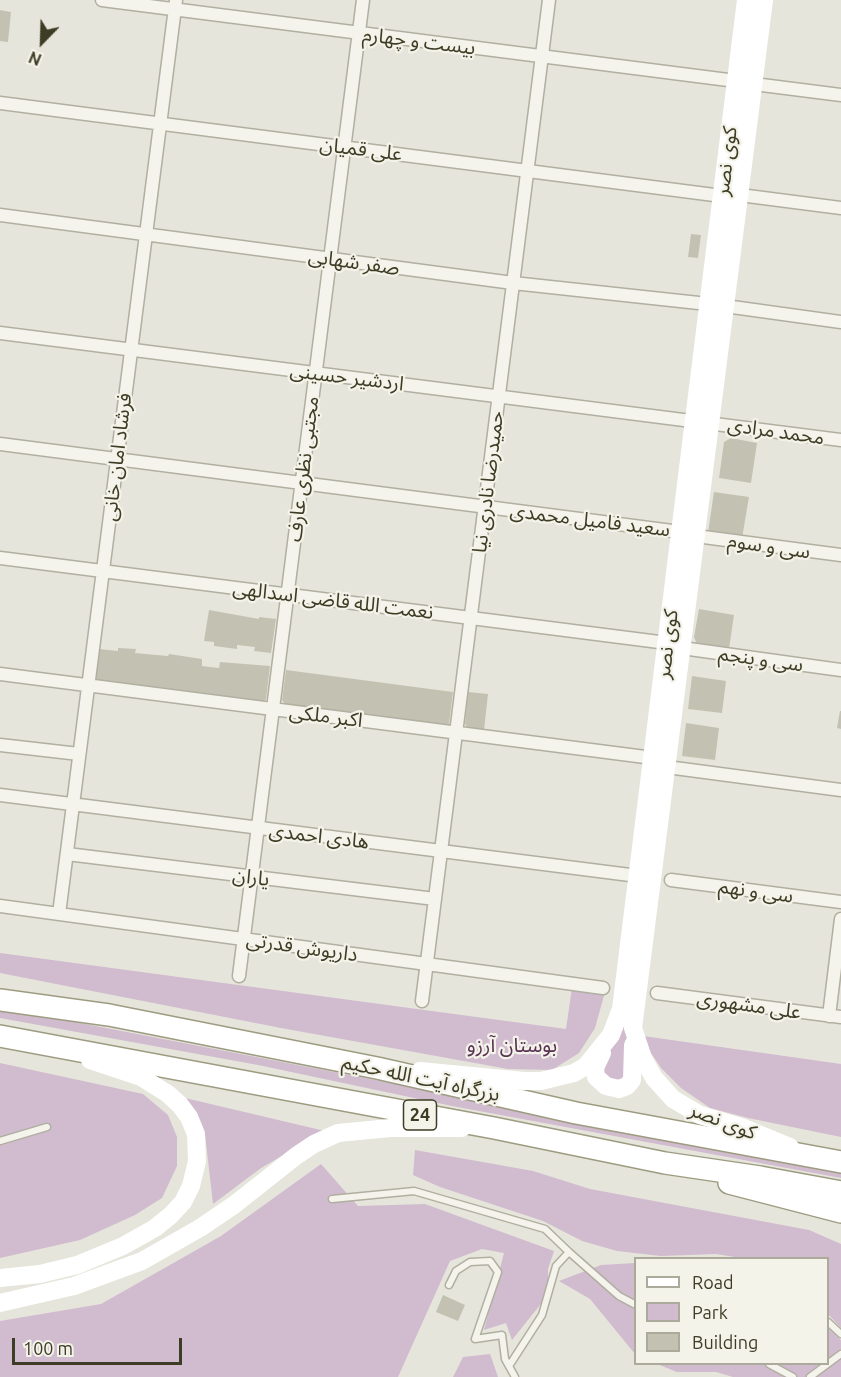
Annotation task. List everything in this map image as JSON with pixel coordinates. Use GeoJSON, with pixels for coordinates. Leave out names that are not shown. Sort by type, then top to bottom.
{"type":"FeatureCollection","features":[{"type":"Feature","properties":{"kind":"highway"},"geometry":{"type":"LineString","coordinates":[[0,986],[109,1015]]}},
{"type":"Feature","properties":{"kind":"highway","name":"بزرگراه آیت الله حکیم"},"geometry":{"type":"LineString","coordinates":[[0,1000],[109,1015],[377,1068],[576,1113],[831,1159]]}},
{"type":"Feature","properties":{"kind":"highway","name":"بزرگراه آیت الله حکیم"},"geometry":{"type":"LineString","coordinates":[[0,1036],[494,1128],[665,1163],[841,1192]]}},
{"type":"Feature","properties":{"kind":"highway"},"geometry":{"type":"LineString","coordinates":[[0,1041],[54,1047]]}},
{"type":"Feature","properties":{"kind":"highway"},"geometry":{"type":"LineString","coordinates":[[665,1163],[760,1192],[841,1212]]}},
{"type":"Feature","properties":{"kind":"main road","name":"کوی نصر"},"geometry":{"type":"LineString","coordinates":[[745,82],[746,0]]}},
{"type":"Feature","properties":{"kind":"main road","name":"کوی نصر"},"geometry":{"type":"LineString","coordinates":[[764,0],[745,82],[660,762],[633,1028],[643,1058],[654,1077],[665,1092],[680,1104],[700,1115],[831,1159]]}},
{"type":"Feature","properties":{"kind":"main road","name":"کوی نصر"},"geometry":{"type":"LineString","coordinates":[[377,1068],[541,1081],[574,1073],[586,1066],[611,1035],[622,1001],[638,876],[660,762]]}},
{"type":"Feature","properties":{"kind":"main road"},"geometry":{"type":"LineString","coordinates":[[611,1035],[595,1073],[600,1082],[619,1089],[627,1086],[632,1080],[633,1028]]}},
{"type":"Feature","properties":{"kind":"main road"},"geometry":{"type":"LineString","coordinates":[[54,1047],[141,1077],[168,1094],[189,1117],[196,1134],[198,1150],[196,1172],[183,1202],[155,1228],[123,1246],[77,1265],[40,1274],[0,1278],[2,1303],[74,1286],[142,1261],[200,1228],[234,1205],[314,1144],[338,1134],[390,1128],[494,1128]]}},
{"type":"Feature","properties":{"kind":"street","name":"بیست و چهارم"},"geometry":{"type":"LineString","coordinates":[[102,0],[175,5],[359,33],[841,94]]}},
{"type":"Feature","properties":{"kind":"street","name":"مجتبی نظری عارف"},"geometry":{"type":"LineString","coordinates":[[239,976],[363,0]]}},
{"type":"Feature","properties":{"kind":"street","name":"حمیدرضا نادری نیا"},"geometry":{"type":"LineString","coordinates":[[423,1001],[549,0]]}},
{"type":"Feature","properties":{"kind":"street","name":"فرشاد امان خانی"},"geometry":{"type":"LineString","coordinates":[[59,914],[175,5]]}},
{"type":"Feature","properties":{"kind":"street","name":"علی قمیان"},"geometry":{"type":"LineString","coordinates":[[0,103],[528,171],[841,208]]}},
{"type":"Feature","properties":{"kind":"street","name":"صفر شهابی"},"geometry":{"type":"LineString","coordinates":[[0,215],[513,283],[717,305],[841,322]]}},
{"type":"Feature","properties":{"kind":"street","name":"اردشیر حسینی"},"geometry":{"type":"LineString","coordinates":[[0,333],[702,422]]}},
{"type":"Feature","properties":{"kind":"street","name":"محمد مرادی"},"geometry":{"type":"LineString","coordinates":[[702,422],[841,440]]}},
{"type":"Feature","properties":{"kind":"street","name":"سعید فامیل محمدی"},"geometry":{"type":"LineString","coordinates":[[0,444],[688,534]]}},
{"type":"Feature","properties":{"kind":"street","name":"سی و سوم"},"geometry":{"type":"LineString","coordinates":[[688,534],[841,555]]}},
{"type":"Feature","properties":{"kind":"street","name":"نعمت الله قاضی اسدالهی"},"geometry":{"type":"LineString","coordinates":[[0,558],[674,645]]}},
{"type":"Feature","properties":{"kind":"street","name":"سی و پنجم"},"geometry":{"type":"LineString","coordinates":[[674,645],[841,670]]}},
{"type":"Feature","properties":{"kind":"street","name":"اکبر ملکی"},"geometry":{"type":"LineString","coordinates":[[0,674],[456,732],[841,790]]}},
{"type":"Feature","properties":{"kind":"street"},"geometry":{"type":"LineString","coordinates":[[0,745],[79,754]]}},
{"type":"Feature","properties":{"kind":"street","name":"هادی احمدی"},"geometry":{"type":"LineString","coordinates":[[0,795],[638,876]]}},
{"type":"Feature","properties":{"kind":"street","name":"یاران"},"geometry":{"type":"LineString","coordinates":[[67,854],[435,899]]}},
{"type":"Feature","properties":{"kind":"street","name":"سی و نهم"},"geometry":{"type":"LineString","coordinates":[[671,880],[841,902]]}},
{"type":"Feature","properties":{"kind":"street","name":"داریوش قدرتی"},"geometry":{"type":"LineString","coordinates":[[0,906],[603,988]]}},
{"type":"Feature","properties":{"kind":"street"},"geometry":{"type":"LineString","coordinates":[[835,1017],[841,919]]}},
{"type":"Feature","properties":{"kind":"street","name":"علی مشهوری"},"geometry":{"type":"LineString","coordinates":[[657,993],[835,1017]]}},
{"type":"Feature","properties":{"kind":"lane"},"geometry":{"type":"LineString","coordinates":[[0,1141],[47,1127]]}},
{"type":"Feature","properties":{"kind":"lane"},"geometry":{"type":"LineString","coordinates":[[332,1199],[414,1191],[545,1229],[619,1296],[634,1304]]}},
{"type":"Feature","properties":{"kind":"lane"},"geometry":{"type":"LineString","coordinates":[[509,1366],[542,1315],[556,1266],[569,1252]]}},
{"type":"Feature","properties":{"kind":"lane"},"geometry":{"type":"LineString","coordinates":[[449,1285],[456,1271],[470,1262],[490,1261],[498,1272],[475,1339],[501,1335],[505,1359],[515,1377]]}},
{"type":"Feature","properties":{"kind":"lane"},"geometry":{"type":"LineString","coordinates":[[829,1323],[841,1334]]}},
{"type":"Feature","properties":{"kind":"lane"},"geometry":{"type":"LineString","coordinates":[[771,1365],[793,1377]]}},
{"type":"Feature","properties":{"kind":"lane"},"geometry":{"type":"LineString","coordinates":[[810,1377],[826,1365]]}},
{"type":"Feature","properties":{"kind":"green space","name":"بوستان آرزو"},"geometry":{"type":"Polygon","coordinates":[[[0,953],[566,1029],[572,988],[605,992],[595,1028],[579,1053],[552,1070],[508,1069],[281,1028],[0,973],[0,953]]]}},
{"type":"Feature","properties":{"kind":"green space"},"geometry":{"type":"Polygon","coordinates":[[[0,1010],[70,1021],[841,1170],[841,1178],[452,1106],[258,1065],[0,1018],[0,1010]]]}},
{"type":"Feature","properties":{"kind":"green space"},"geometry":{"type":"Polygon","coordinates":[[[626,1022],[627,1053],[623,1080],[607,1080],[601,1065],[626,1022]]]}},
{"type":"Feature","properties":{"kind":"green space"},"geometry":{"type":"Polygon","coordinates":[[[643,1036],[841,1064],[841,1137],[710,1108],[681,1088],[661,1068],[643,1036]]]}},
{"type":"Feature","properties":{"kind":"green space"},"geometry":{"type":"Polygon","coordinates":[[[0,1063],[143,1094],[168,1115],[177,1137],[177,1166],[162,1198],[135,1215],[80,1240],[0,1258],[0,1063]]]}},
{"type":"Feature","properties":{"kind":"green space"},"geometry":{"type":"Polygon","coordinates":[[[185,1098],[325,1131],[261,1168],[213,1204],[205,1134],[185,1098]]]}},
{"type":"Feature","properties":{"kind":"green space"},"geometry":{"type":"Polygon","coordinates":[[[415,1150],[533,1171],[590,1189],[809,1230],[841,1244],[841,1328],[829,1315],[829,1257],[735,1257],[716,1254],[661,1256],[617,1251],[582,1241],[543,1221],[440,1187],[413,1175],[415,1150]]]}},
{"type":"Feature","properties":{"kind":"green space"},"geometry":{"type":"Polygon","coordinates":[[[321,1164],[358,1206],[425,1204],[554,1251],[548,1269],[548,1295],[512,1340],[506,1323],[484,1330],[504,1253],[482,1249],[450,1261],[398,1377],[0,1377],[0,1321],[101,1304],[221,1236],[321,1164]]]}},
{"type":"Feature","properties":{"kind":"green space"},"geometry":{"type":"Polygon","coordinates":[[[634,1263],[634,1353],[590,1299],[559,1281],[601,1265],[634,1263]]]}},
{"type":"Feature","properties":{"kind":"green space"},"geometry":{"type":"Polygon","coordinates":[[[829,1329],[841,1340],[841,1377],[733,1377],[716,1372],[677,1372],[660,1365],[829,1365],[829,1329]]]}},
{"type":"Feature","properties":{"kind":"green space"},"geometry":{"type":"Polygon","coordinates":[[[490,1354],[498,1377],[453,1377],[463,1357],[490,1354]]]}},
{"type":"Feature","properties":{"kind":"building"},"geometry":{"type":"Polygon","coordinates":[[[0,10],[11,12],[8,42],[0,41],[0,10]]]}},
{"type":"Feature","properties":{"kind":"building"},"geometry":{"type":"Polygon","coordinates":[[[691,234],[701,235],[698,258],[688,257],[691,234]]]}},
{"type":"Feature","properties":{"kind":"building"},"geometry":{"type":"Polygon","coordinates":[[[731,438],[757,443],[751,483],[719,478],[724,442],[731,438]]]}},
{"type":"Feature","properties":{"kind":"building"},"geometry":{"type":"Polygon","coordinates":[[[714,492],[749,497],[742,538],[708,533],[714,492]]]}},
{"type":"Feature","properties":{"kind":"building"},"geometry":{"type":"Polygon","coordinates":[[[699,609],[734,615],[729,649],[697,644],[694,637],[699,609]]]}},
{"type":"Feature","properties":{"kind":"building"},"geometry":{"type":"Polygon","coordinates":[[[209,610],[259,619],[259,617],[276,619],[271,653],[254,651],[255,647],[237,645],[237,649],[214,646],[214,642],[204,641],[209,610]]]}},
{"type":"Feature","properties":{"kind":"building"},"geometry":{"type":"Polygon","coordinates":[[[118,648],[136,649],[135,653],[168,656],[169,654],[202,659],[202,666],[219,668],[220,662],[270,666],[266,699],[263,702],[98,681],[96,679],[99,649],[118,651],[118,648]]]}},
{"type":"Feature","properties":{"kind":"building"},"geometry":{"type":"Polygon","coordinates":[[[286,670],[453,692],[449,724],[447,726],[285,704],[282,700],[286,670]]]}},
{"type":"Feature","properties":{"kind":"building"},"geometry":{"type":"Polygon","coordinates":[[[692,676],[726,681],[722,713],[688,709],[692,676]]]}},
{"type":"Feature","properties":{"kind":"building"},"geometry":{"type":"Polygon","coordinates":[[[468,692],[488,694],[484,730],[469,729],[465,724],[468,692]]]}},
{"type":"Feature","properties":{"kind":"building"},"geometry":{"type":"Polygon","coordinates":[[[841,711],[841,729],[837,728],[841,711]]]}},
{"type":"Feature","properties":{"kind":"building"},"geometry":{"type":"Polygon","coordinates":[[[686,723],[719,728],[715,760],[682,756],[686,723]]]}},
{"type":"Feature","properties":{"kind":"building"},"geometry":{"type":"Polygon","coordinates":[[[443,1295],[465,1305],[458,1321],[436,1312],[443,1295]]]}}]}
